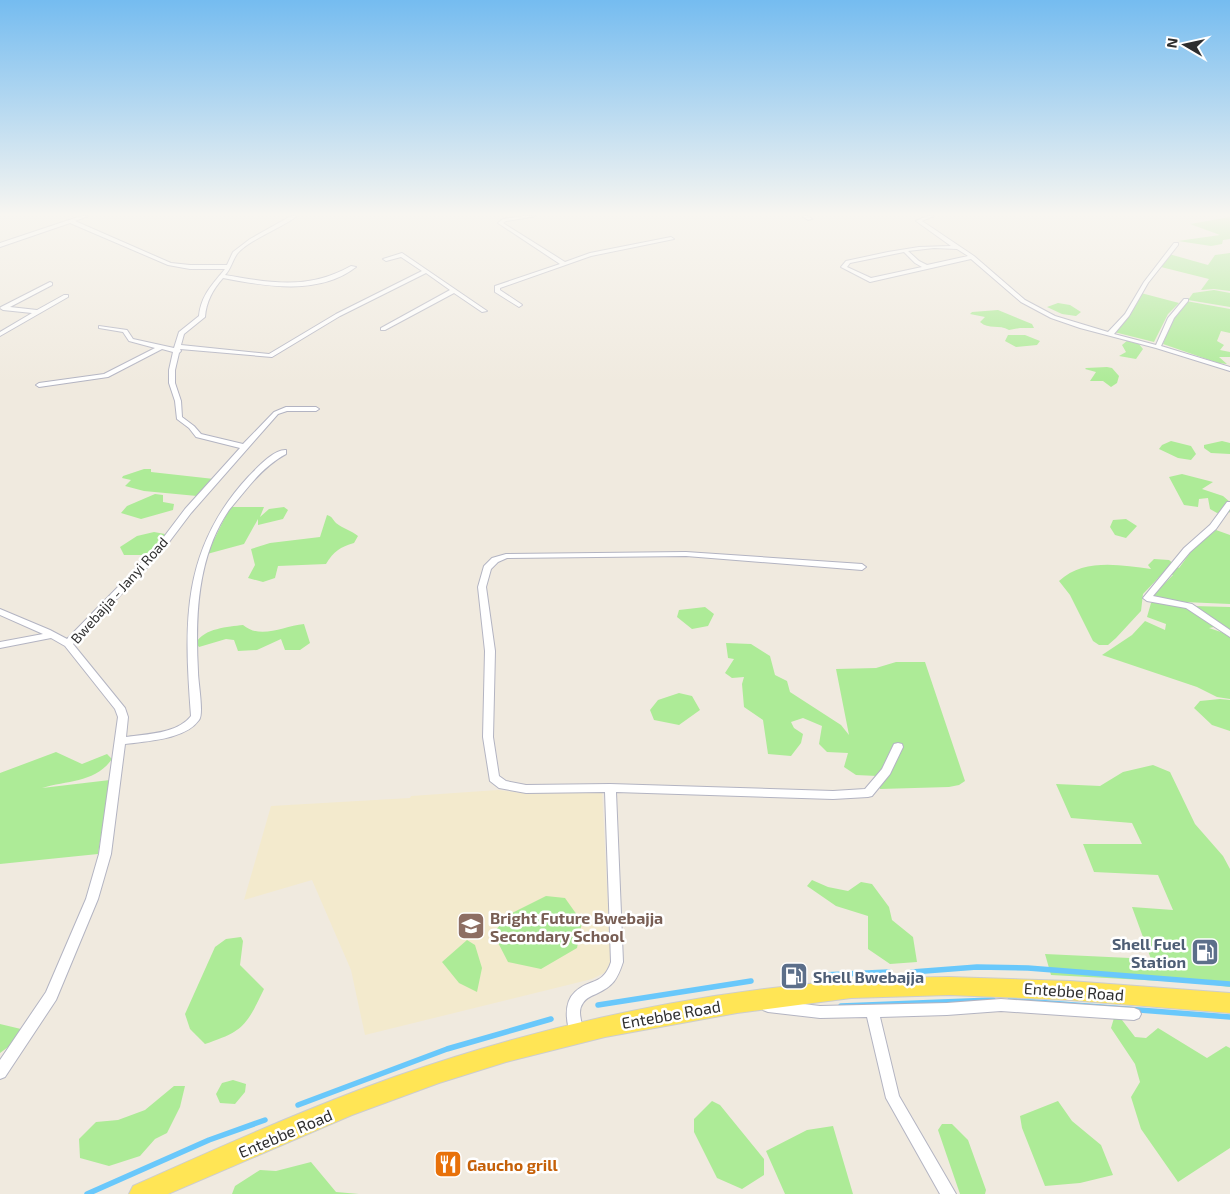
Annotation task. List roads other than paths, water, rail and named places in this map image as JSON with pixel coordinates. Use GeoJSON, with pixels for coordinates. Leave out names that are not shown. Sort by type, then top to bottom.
{"type":"FeatureCollection","features":[{"type":"Feature","properties":{"kind":"main road","name":"Entebbe Road"},"geometry":{"type":"LineString","coordinates":[[141,1194],[346,1107],[419,1080],[480,1059],[621,1022],[738,1002],[824,991],[916,986],[1039,988],[1230,1003]]}},
{"type":"Feature","properties":{"kind":"street"},"geometry":{"type":"LineString","coordinates":[[225,272],[210,292],[202,310],[202,317],[181,333],[172,370],[172,383],[178,401],[179,418],[192,427],[198,436],[245,447],[276,413],[286,409],[316,408]]}},
{"type":"Feature","properties":{"kind":"street"},"geometry":{"type":"LineString","coordinates":[[222,276],[266,284],[312,283],[337,278],[347,272]]}},
{"type":"Feature","properties":{"kind":"street"},"geometry":{"type":"LineString","coordinates":[[101,327],[125,331],[131,340],[161,347],[270,356],[338,315],[425,272]]}},
{"type":"Feature","properties":{"kind":"street"},"geometry":{"type":"LineString","coordinates":[[427,272],[484,311]]}},
{"type":"Feature","properties":{"kind":"street"},"geometry":{"type":"LineString","coordinates":[[519,305],[497,291],[497,287],[539,272]]}},
{"type":"Feature","properties":{"kind":"street"},"geometry":{"type":"LineString","coordinates":[[853,272],[870,280],[910,272]]}},
{"type":"Feature","properties":{"kind":"street"},"geometry":{"type":"LineString","coordinates":[[989,272],[1002,284],[1038,309],[1068,323],[1230,369]]}},
{"type":"Feature","properties":{"kind":"street"},"geometry":{"type":"LineString","coordinates":[[1110,334],[1127,315],[1155,272]]}},
{"type":"Feature","properties":{"kind":"street"},"geometry":{"type":"LineString","coordinates":[[2,308],[50,284]]}},
{"type":"Feature","properties":{"kind":"street"},"geometry":{"type":"LineString","coordinates":[[383,329],[454,290]]}},
{"type":"Feature","properties":{"kind":"street"},"geometry":{"type":"LineString","coordinates":[[0,334],[66,296]]}},
{"type":"Feature","properties":{"kind":"street"},"geometry":{"type":"LineString","coordinates":[[1158,347],[1171,318],[1186,300]]}},
{"type":"Feature","properties":{"kind":"street"},"geometry":{"type":"LineString","coordinates":[[2,308],[37,312]]}},
{"type":"Feature","properties":{"kind":"street"},"geometry":{"type":"LineString","coordinates":[[39,385],[106,376],[161,347]]}},
{"type":"Feature","properties":{"kind":"street","name":"Bwebajja - Janyi Road"},"geometry":{"type":"LineString","coordinates":[[0,1072],[51,996],[92,899],[105,854],[123,717],[120,708],[68,644],[157,552],[188,511],[245,447]]}},
{"type":"Feature","properties":{"kind":"street"},"geometry":{"type":"LineString","coordinates":[[121,741],[181,731],[194,723],[196,717],[191,657],[191,615],[202,560],[214,529],[240,491],[272,457],[283,452]]}},
{"type":"Feature","properties":{"kind":"street"},"geometry":{"type":"LineString","coordinates":[[1230,504],[1213,527],[1187,550],[1147,598],[1189,606],[1230,634]]}},
{"type":"Feature","properties":{"kind":"street"},"geometry":{"type":"LineString","coordinates":[[862,567],[686,554],[506,556],[495,560],[487,568],[482,588],[490,651],[488,737],[494,778],[503,785],[526,789],[610,788],[833,795],[868,793],[886,771],[898,747]]}},
{"type":"Feature","properties":{"kind":"street"},"geometry":{"type":"LineString","coordinates":[[0,612],[68,644]]}},
{"type":"Feature","properties":{"kind":"street"},"geometry":{"type":"LineString","coordinates":[[0,645],[51,635]]}},
{"type":"Feature","properties":{"kind":"street"},"geometry":{"type":"LineString","coordinates":[[577,1033],[572,1018],[572,1008],[576,999],[610,980],[616,974],[610,788]]}},
{"type":"Feature","properties":{"kind":"street"},"geometry":{"type":"LineString","coordinates":[[738,1002],[820,1012],[872,1012],[1001,1005],[1134,1014]]}},
{"type":"Feature","properties":{"kind":"street"},"geometry":{"type":"LineString","coordinates":[[872,1012],[893,1098],[948,1194]]}},
{"type":"Feature","properties":{"kind":"waterway"},"geometry":{"type":"LineString","coordinates":[[912,972],[977,967],[1028,968],[1230,984]]}},
{"type":"Feature","properties":{"kind":"waterway"},"geometry":{"type":"LineString","coordinates":[[822,975],[889,972]]}},
{"type":"Feature","properties":{"kind":"waterway"},"geometry":{"type":"LineString","coordinates":[[598,1005],[751,981]]}},
{"type":"Feature","properties":{"kind":"waterway"},"geometry":{"type":"LineString","coordinates":[[841,1006],[993,1000]]}},
{"type":"Feature","properties":{"kind":"waterway"},"geometry":{"type":"LineString","coordinates":[[1010,1000],[1230,1017]]}},
{"type":"Feature","properties":{"kind":"waterway"},"geometry":{"type":"LineString","coordinates":[[298,1105],[447,1049],[551,1019]]}},
{"type":"Feature","properties":{"kind":"waterway"},"geometry":{"type":"LineString","coordinates":[[87,1194],[209,1140],[265,1120]]}},
{"type":"Feature","properties":{"kind":"place","name":"Bright Future Bwebajja Secondary School"},"geometry":{"type":"Point","coordinates":[471,926]}},
{"type":"Feature","properties":{"kind":"place","name":"Shell Fuel Station"},"geometry":{"type":"Point","coordinates":[1205,952]}},
{"type":"Feature","properties":{"kind":"place","name":"Shell Bwebajja"},"geometry":{"type":"Point","coordinates":[794,976]}},
{"type":"Feature","properties":{"kind":"place","name":"Gaucho grill"},"geometry":{"type":"Point","coordinates":[448,1164]}}]}
